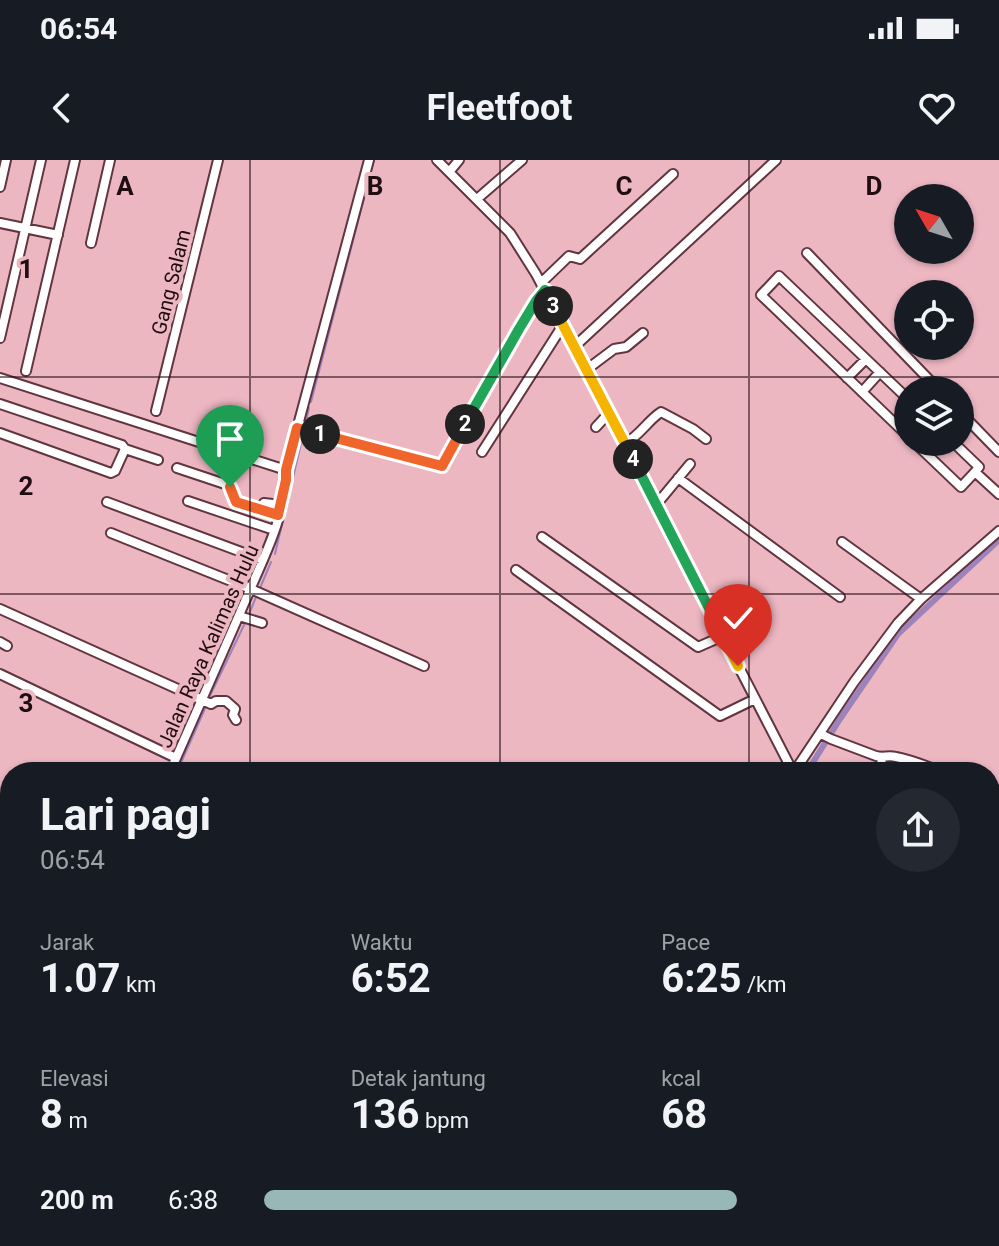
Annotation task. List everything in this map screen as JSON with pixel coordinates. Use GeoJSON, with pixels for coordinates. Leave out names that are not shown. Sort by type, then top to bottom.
{"type":"FeatureCollection","features":[{"type":"Feature","properties":{"kind":"street"},"geometry":{"type":"LineString","coordinates":[[0,187],[6,160]]}},
{"type":"Feature","properties":{"kind":"street"},"geometry":{"type":"LineString","coordinates":[[0,338],[41,160]]}},
{"type":"Feature","properties":{"kind":"street"},"geometry":{"type":"LineString","coordinates":[[26,371],[75,160]]}},
{"type":"Feature","properties":{"kind":"street"},"geometry":{"type":"LineString","coordinates":[[91,243],[110,160]]}},
{"type":"Feature","properties":{"kind":"street","name":"Gang Salam"},"geometry":{"type":"LineString","coordinates":[[156,411],[218,160]]}},
{"type":"Feature","properties":{"kind":"street","name":"Jalan Raya Kalimas Hulu"},"geometry":{"type":"LineString","coordinates":[[174,762],[205,701],[270,545],[281,505],[286,470],[369,160]]}},
{"type":"Feature","properties":{"kind":"street"},"geometry":{"type":"LineString","coordinates":[[437,160],[519,244],[788,762]]}},
{"type":"Feature","properties":{"kind":"street"},"geometry":{"type":"LineString","coordinates":[[450,171],[459,160]]}},
{"type":"Feature","properties":{"kind":"street"},"geometry":{"type":"LineString","coordinates":[[477,199],[522,160]]}},
{"type":"Feature","properties":{"kind":"street"},"geometry":{"type":"LineString","coordinates":[[574,347],[776,160]]}},
{"type":"Feature","properties":{"kind":"street"},"geometry":{"type":"LineString","coordinates":[[297,428],[442,466],[543,287],[569,256],[580,259],[673,174]]}},
{"type":"Feature","properties":{"kind":"street"},"geometry":{"type":"LineString","coordinates":[[0,223],[58,235]]}},
{"type":"Feature","properties":{"kind":"street"},"geometry":{"type":"LineString","coordinates":[[807,253],[926,376]]}},
{"type":"Feature","properties":{"kind":"street"},"geometry":{"type":"LineString","coordinates":[[894,386],[779,276],[761,295],[894,423]]}},
{"type":"Feature","properties":{"kind":"street"},"geometry":{"type":"LineString","coordinates":[[482,452],[563,325]]}},
{"type":"Feature","properties":{"kind":"street"},"geometry":{"type":"LineString","coordinates":[[586,370],[614,349],[626,347],[643,333]]}},
{"type":"Feature","properties":{"kind":"street"},"geometry":{"type":"LineString","coordinates":[[847,378],[866,359]]}},
{"type":"Feature","properties":{"kind":"street"},"geometry":{"type":"LineString","coordinates":[[862,392],[880,372]]}},
{"type":"Feature","properties":{"kind":"street"},"geometry":{"type":"LineString","coordinates":[[0,378],[286,470]]}},
{"type":"Feature","properties":{"kind":"street"},"geometry":{"type":"LineString","coordinates":[[0,404],[158,460]]}},
{"type":"Feature","properties":{"kind":"street"},"geometry":{"type":"LineString","coordinates":[[624,444],[634,440],[661,412],[706,439]]}},
{"type":"Feature","properties":{"kind":"street"},"geometry":{"type":"LineString","coordinates":[[596,427],[608,414]]}},
{"type":"Feature","properties":{"kind":"street"},"geometry":{"type":"LineString","coordinates":[[974,426],[999,452]]}},
{"type":"Feature","properties":{"kind":"street"},"geometry":{"type":"LineString","coordinates":[[0,433],[111,473],[115,471],[125,449]]}},
{"type":"Feature","properties":{"kind":"street"},"geometry":{"type":"LineString","coordinates":[[929,456],[961,487],[979,467],[968,456]]}},
{"type":"Feature","properties":{"kind":"street"},"geometry":{"type":"LineString","coordinates":[[656,505],[690,464]]}},
{"type":"Feature","properties":{"kind":"street"},"geometry":{"type":"LineString","coordinates":[[177,468],[228,485],[236,502],[278,515]]}},
{"type":"Feature","properties":{"kind":"street"},"geometry":{"type":"LineString","coordinates":[[975,472],[999,494]]}},
{"type":"Feature","properties":{"kind":"street"},"geometry":{"type":"LineString","coordinates":[[678,478],[840,597]]}},
{"type":"Feature","properties":{"kind":"street"},"geometry":{"type":"LineString","coordinates":[[188,501],[274,530]]}},
{"type":"Feature","properties":{"kind":"street"},"geometry":{"type":"LineString","coordinates":[[107,502],[263,560]]}},
{"type":"Feature","properties":{"kind":"street"},"geometry":{"type":"LineString","coordinates":[[264,503],[281,505]]}},
{"type":"Feature","properties":{"kind":"street"},"geometry":{"type":"LineString","coordinates":[[802,762],[826,737],[898,623],[999,531]]}},
{"type":"Feature","properties":{"kind":"street"},"geometry":{"type":"LineString","coordinates":[[111,533],[251,589],[424,666]]}},
{"type":"Feature","properties":{"kind":"street"},"geometry":{"type":"LineString","coordinates":[[542,537],[698,647],[723,636]]}},
{"type":"Feature","properties":{"kind":"street"},"geometry":{"type":"LineString","coordinates":[[842,542],[921,599]]}},
{"type":"Feature","properties":{"kind":"street"},"geometry":{"type":"LineString","coordinates":[[516,570],[720,716],[755,699]]}},
{"type":"Feature","properties":{"kind":"street"},"geometry":{"type":"LineString","coordinates":[[0,609],[205,701],[226,701],[235,709],[233,715],[236,720]]}},
{"type":"Feature","properties":{"kind":"street"},"geometry":{"type":"LineString","coordinates":[[239,616],[262,623]]}},
{"type":"Feature","properties":{"kind":"street"},"geometry":{"type":"LineString","coordinates":[[0,674],[176,758]]}},
{"type":"Feature","properties":{"kind":"street"},"geometry":{"type":"LineString","coordinates":[[826,737],[882,758],[890,755],[912,762]]}},
{"type":"Feature","properties":{"kind":"street"},"geometry":{"type":"LineString","coordinates":[[881,762],[882,758]]}},
{"type":"Feature","properties":{"kind":"waterway"},"geometry":{"type":"LineString","coordinates":[[311,402],[374,160]]}},
{"type":"Feature","properties":{"kind":"waterway"},"geometry":{"type":"LineString","coordinates":[[305,425],[309,408]]}},
{"type":"Feature","properties":{"kind":"waterway"},"geometry":{"type":"LineString","coordinates":[[275,554],[303,435]]}},
{"type":"Feature","properties":{"kind":"waterway"},"geometry":{"type":"LineString","coordinates":[[813,762],[898,634],[999,540]]}},
{"type":"Feature","properties":{"kind":"waterway"},"geometry":{"type":"LineString","coordinates":[[260,588],[271,562]]}},
{"type":"Feature","properties":{"kind":"waterway"},"geometry":{"type":"LineString","coordinates":[[249,614],[256,597]]}},
{"type":"Feature","properties":{"kind":"waterway"},"geometry":{"type":"LineString","coordinates":[[209,698],[245,623]]}},
{"type":"Feature","properties":{"kind":"waterway"},"geometry":{"type":"LineString","coordinates":[[181,762],[207,704]]}},
{"type":"Feature","properties":{"kind":"route"},"geometry":{"type":"LineString","coordinates":[[230,487],[236,502],[278,515],[297,428],[442,466],[519,329],[545,290],[738,666]]}}]}
